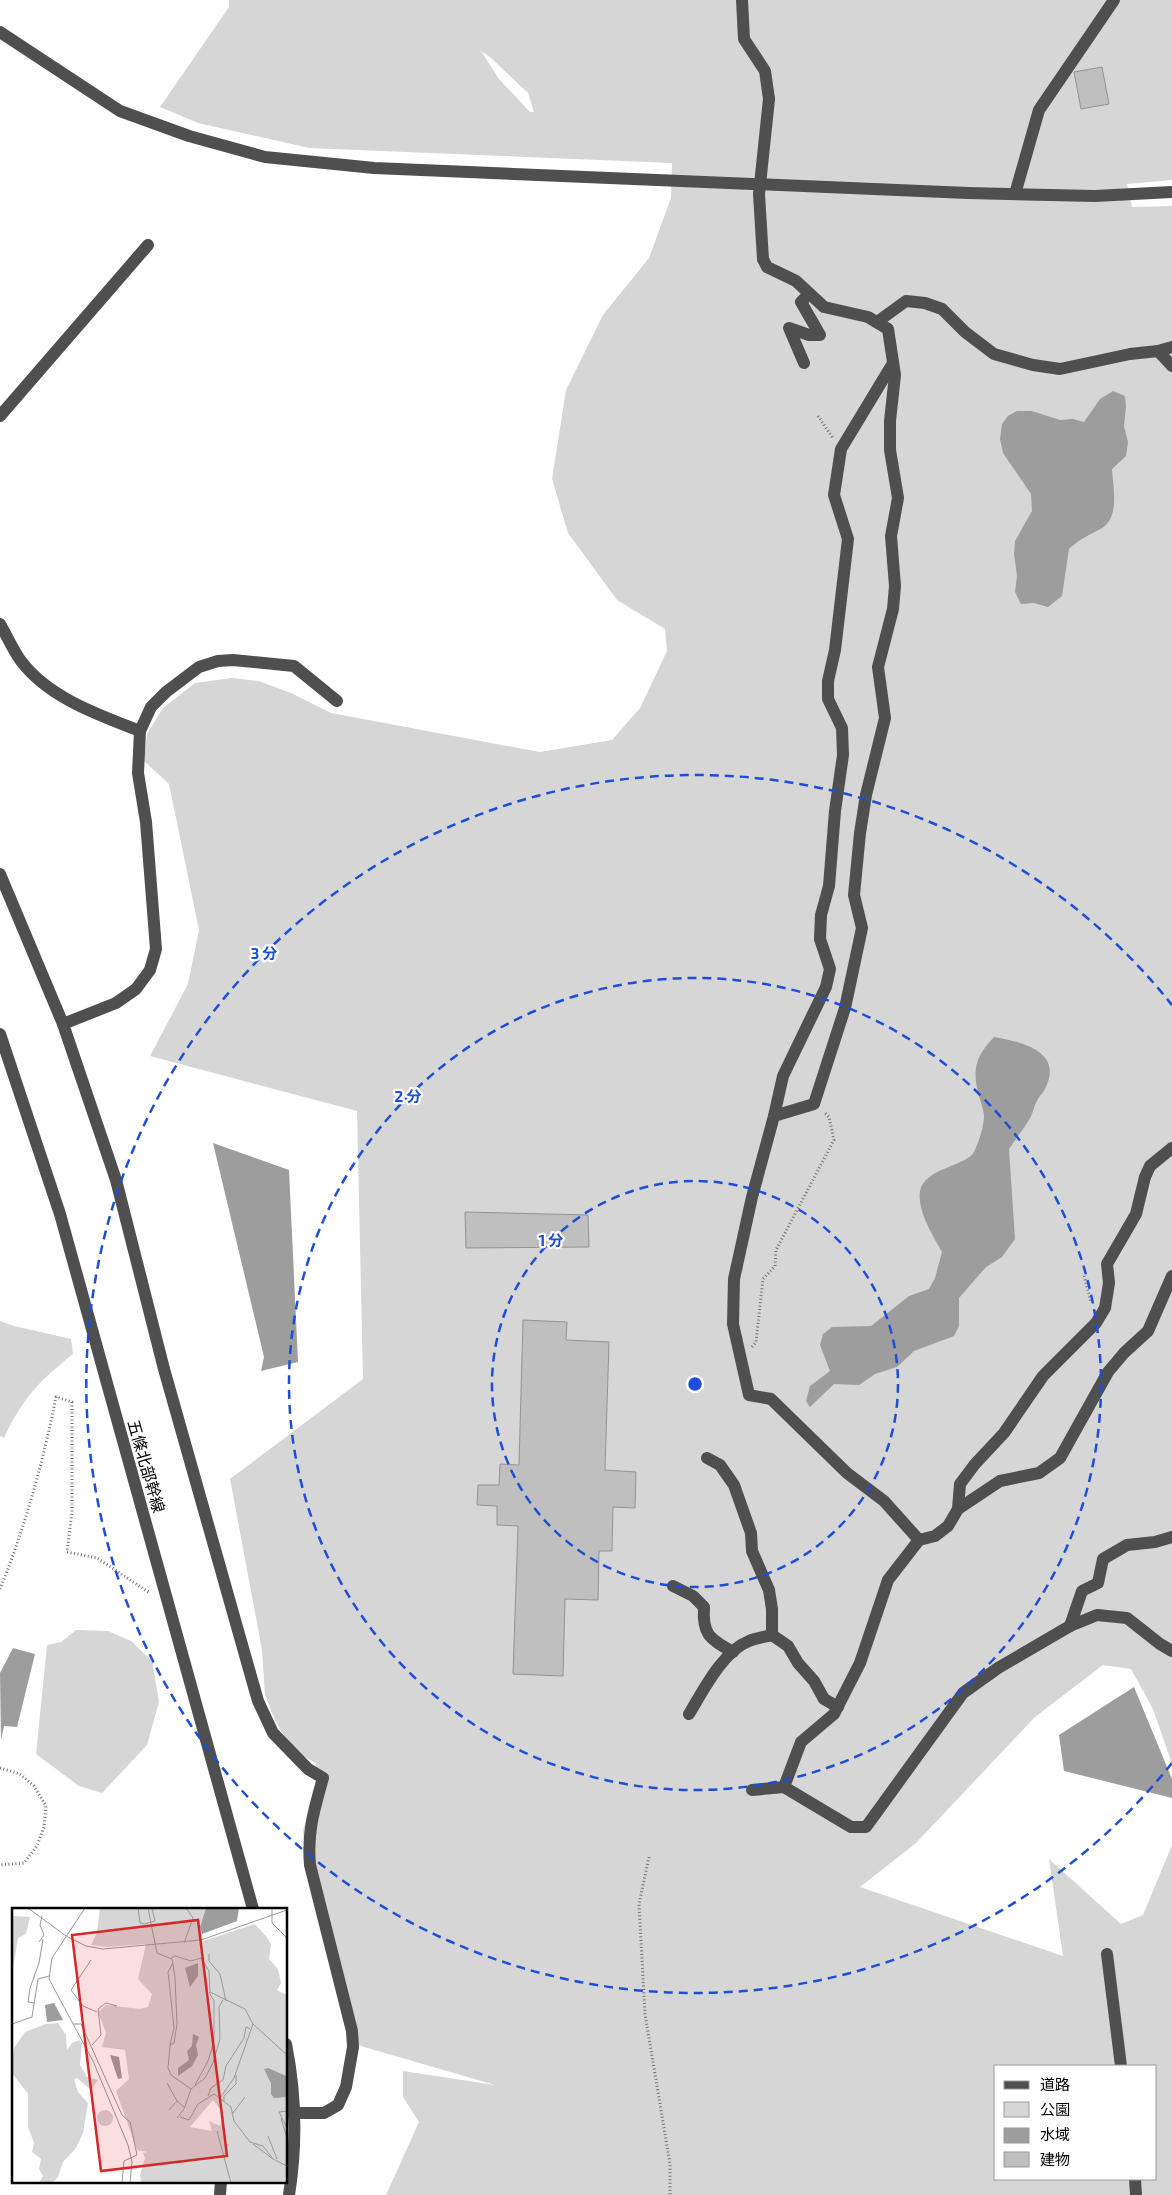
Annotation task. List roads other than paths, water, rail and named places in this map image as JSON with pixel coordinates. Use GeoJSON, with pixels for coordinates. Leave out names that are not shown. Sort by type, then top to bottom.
{"type":"FeatureCollection","features":[{"type":"Feature","properties":{"kind":"street"},"geometry":{"type":"LineString","coordinates":[[742,0],[744,39],[765,71],[769,99],[759,194],[763,258],[767,267],[796,281],[824,307],[868,317],[888,329],[894,363],[895,384],[890,421],[890,450],[898,498],[891,536],[896,586],[893,609],[878,667],[885,718],[866,795],[854,895],[862,928],[845,1008],[814,1104],[774,1116]]}},
{"type":"Feature","properties":{"kind":"street"},"geometry":{"type":"LineString","coordinates":[[1015,194],[1039,110],[1114,0]]}},
{"type":"Feature","properties":{"kind":"street"},"geometry":{"type":"LineString","coordinates":[[0,32],[120,111],[189,136],[265,156],[374,168],[1015,194],[1095,196],[1172,192]]}},
{"type":"Feature","properties":{"kind":"street"},"geometry":{"type":"LineString","coordinates":[[0,416],[148,246]]}},
{"type":"Feature","properties":{"kind":"street"},"geometry":{"type":"LineString","coordinates":[[804,363],[789,328],[809,335],[820,334],[802,302],[809,294]]}},
{"type":"Feature","properties":{"kind":"street"},"geometry":{"type":"LineString","coordinates":[[877,322],[906,301],[925,303],[942,309],[965,332],[994,354],[1033,365],[1060,369],[1172,347]]}},
{"type":"Feature","properties":{"kind":"street"},"geometry":{"type":"LineString","coordinates":[[1158,351],[1172,366]]}},
{"type":"Feature","properties":{"kind":"street"},"geometry":{"type":"LineString","coordinates":[[894,363],[841,449],[834,495],[848,539],[835,650],[828,681],[828,699],[842,728],[843,755],[835,811],[829,886],[821,915],[820,939],[830,969],[826,987],[783,1076],[752,1197],[734,1279],[733,1324],[749,1395],[771,1399],[847,1473],[884,1501],[919,1540]]}},
{"type":"Feature","properties":{"kind":"street"},"geometry":{"type":"LineString","coordinates":[[0,624],[21,660],[40,682],[91,712],[140,731]]}},
{"type":"Feature","properties":{"kind":"street"},"geometry":{"type":"LineString","coordinates":[[63,1024],[116,1003],[136,989],[150,970],[156,949],[146,822],[138,773],[140,731],[151,707],[166,692],[199,667],[218,661],[233,660],[294,666],[337,701]]}},
{"type":"Feature","properties":{"kind":"street"},"geometry":{"type":"LineString","coordinates":[[0,874],[63,1024],[116,1180],[164,1369],[258,1701],[273,1733],[308,1769],[323,1778],[310,1823],[308,1843],[310,1865],[352,2031],[353,2047],[346,2087],[338,2104],[324,2113],[290,2113]]}},
{"type":"Feature","properties":{"kind":"street","name":"五條北部幹線"},"geometry":{"type":"LineString","coordinates":[[0,1034],[55,1197],[253,1908]]}},
{"type":"Feature","properties":{"kind":"street"},"geometry":{"type":"LineString","coordinates":[[784,1787],[801,1742],[834,1714],[838,1707],[860,1663],[888,1580],[919,1540],[935,1536],[948,1526],[958,1509],[960,1484],[1004,1433],[1043,1376],[1096,1323],[1105,1308],[1109,1283],[1107,1264],[1136,1214],[1145,1177],[1150,1166],[1172,1148]]}},
{"type":"Feature","properties":{"kind":"street"},"geometry":{"type":"LineString","coordinates":[[958,1509],[1000,1482],[1039,1473],[1060,1458],[1108,1372],[1124,1353],[1148,1331],[1172,1276]]}},
{"type":"Feature","properties":{"kind":"street"},"geometry":{"type":"LineString","coordinates":[[707,1458],[720,1465],[734,1484],[751,1533],[752,1551],[769,1590],[772,1609],[772,1635]]}},
{"type":"Feature","properties":{"kind":"street"},"geometry":{"type":"LineString","coordinates":[[1070,1626],[1082,1591],[1098,1583],[1103,1559],[1127,1545],[1155,1542],[1172,1537]]}},
{"type":"Feature","properties":{"kind":"street"},"geometry":{"type":"LineString","coordinates":[[673,1586],[693,1596],[704,1607],[703,1623],[708,1635],[733,1652]]}},
{"type":"Feature","properties":{"kind":"street"},"geometry":{"type":"LineString","coordinates":[[752,1790],[784,1787],[851,1827],[866,1826],[963,1693],[998,1668],[1070,1626],[1097,1615],[1127,1618],[1172,1651]]}},
{"type":"Feature","properties":{"kind":"street"},"geometry":{"type":"LineString","coordinates":[[689,1714],[712,1676],[733,1652],[748,1641],[772,1635],[788,1646],[798,1663],[814,1681],[824,1699],[838,1707]]}},
{"type":"Feature","properties":{"kind":"street"},"geometry":{"type":"LineString","coordinates":[[1107,1954],[1121,2065]]}},
{"type":"Feature","properties":{"kind":"street"},"geometry":{"type":"LineString","coordinates":[[288,2056],[292,2080],[290,2113],[295,2148],[290,2195]]}},
{"type":"Feature","properties":{"kind":"street"},"geometry":{"type":"LineString","coordinates":[[1134,2180],[1136,2195]]}},
{"type":"Feature","properties":{"kind":"street"},"geometry":{"type":"LineString","coordinates":[[220,2195],[221,2182]]}},
{"type":"Feature","properties":{"kind":"water"},"geometry":{"type":"Polygon","coordinates":[[[1113,391],[1125,396],[1124,426],[1128,442],[1126,456],[1112,469],[1114,501],[1111,517],[1102,528],[1069,549],[1062,596],[1048,607],[1034,603],[1021,604],[1015,592],[1017,576],[1014,554],[1015,541],[1032,511],[1031,494],[1003,453],[1000,439],[1002,424],[1008,416],[1017,411],[1032,411],[1060,420],[1073,419],[1084,422],[1100,399],[1113,391]]]}},
{"type":"Feature","properties":{"kind":"water"},"geometry":{"type":"Polygon","coordinates":[[[994,1037],[1016,1042],[1037,1051],[1045,1057],[1049,1066],[1049,1076],[1045,1089],[1037,1101],[1029,1120],[1009,1149],[1015,1239],[1002,1257],[986,1267],[959,1298],[959,1326],[954,1336],[914,1351],[897,1367],[875,1374],[859,1385],[834,1384],[810,1407],[806,1401],[810,1386],[830,1371],[820,1345],[823,1334],[832,1327],[871,1326],[909,1296],[929,1289],[935,1278],[942,1252],[923,1215],[920,1191],[923,1183],[929,1177],[963,1161],[974,1152],[981,1134],[984,1115],[977,1087],[977,1064],[983,1051],[994,1037]]]}},
{"type":"Feature","properties":{"kind":"water"},"geometry":{"type":"Polygon","coordinates":[[[213,1143],[289,1170],[298,1362],[261,1371],[264,1357],[213,1143]]]}},
{"type":"Feature","properties":{"kind":"water"},"geometry":{"type":"Polygon","coordinates":[[[13,1648],[35,1654],[17,1727],[4,1726],[1,1740],[0,1673],[13,1648]]]}},
{"type":"Feature","properties":{"kind":"water"},"geometry":{"type":"Polygon","coordinates":[[[1134,1687],[1172,1779],[1172,1798],[1064,1771],[1059,1735],[1134,1687]]]}}]}
